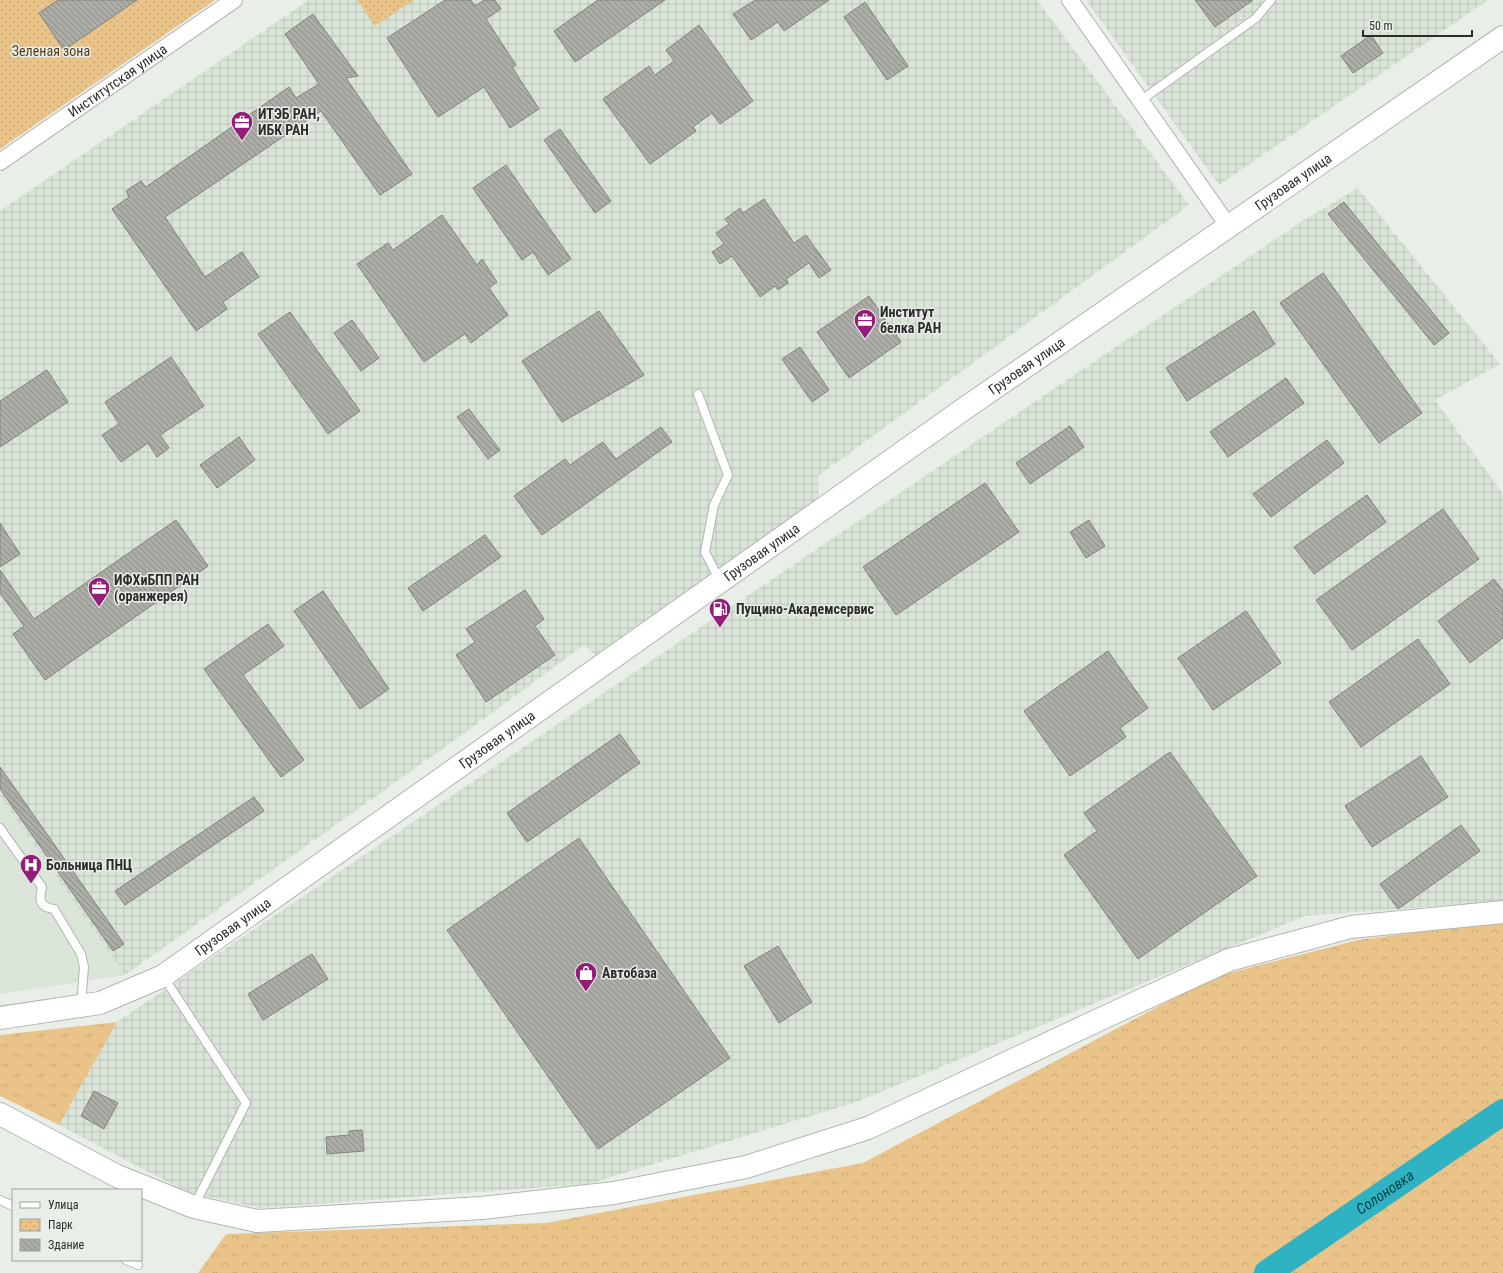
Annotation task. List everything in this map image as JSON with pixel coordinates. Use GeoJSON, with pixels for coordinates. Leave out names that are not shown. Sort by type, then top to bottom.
{"type":"FeatureCollection","features":[{"type":"Feature","properties":{"kind":"street","name":"Институтская улица"},"geometry":{"type":"LineString","coordinates":[[0,162],[234,0]]}},
{"type":"Feature","properties":{"kind":"street"},"geometry":{"type":"LineString","coordinates":[[1070,0],[1229,227]]}},
{"type":"Feature","properties":{"kind":"street","name":"Грузовая улица"},"geometry":{"type":"LineString","coordinates":[[0,1018],[100,1003],[163,976],[961,411],[1503,37]]}},
{"type":"Feature","properties":{"kind":"street"},"geometry":{"type":"LineString","coordinates":[[0,1114],[117,1176],[194,1207],[257,1221],[482,1208],[614,1193],[746,1167],[868,1128],[1229,960],[1351,927],[1503,912]]}},
{"type":"Feature","properties":{"kind":"lane"},"geometry":{"type":"LineString","coordinates":[[1140,101],[1256,18],[1271,0]]}},
{"type":"Feature","properties":{"kind":"lane"},"geometry":{"type":"LineString","coordinates":[[698,394],[728,475],[714,505],[705,552],[720,581]]}},
{"type":"Feature","properties":{"kind":"lane"},"geometry":{"type":"LineString","coordinates":[[0,828],[42,887],[40,900],[42,904],[45,907],[54,908],[81,954],[84,967],[81,1006]]}},
{"type":"Feature","properties":{"kind":"lane"},"geometry":{"type":"LineString","coordinates":[[163,976],[246,1103],[194,1207]]}},
{"type":"Feature","properties":{"kind":"lane"},"geometry":{"type":"LineString","coordinates":[[0,1200],[12,1206]]}},
{"type":"Feature","properties":{"kind":"lane"},"geometry":{"type":"LineString","coordinates":[[128,1261],[138,1266]]}},
{"type":"Feature","properties":{"kind":"shaded area"},"geometry":{"type":"Polygon","coordinates":[[[309,0],[1037,0],[1189,205],[818,476],[819,498],[595,655],[584,645],[466,732],[125,975],[0,796],[0,211],[309,0]]]}},
{"type":"Feature","properties":{"kind":"shaded area"},"geometry":{"type":"Polygon","coordinates":[[[1086,0],[1488,0],[1219,185],[1086,0]]]}},
{"type":"Feature","properties":{"kind":"shaded area"},"geometry":{"type":"Polygon","coordinates":[[[1358,188],[1500,364],[1435,400],[1503,494],[1503,901],[1305,916],[856,1102],[588,1184],[260,1208],[187,1192],[59,1125],[117,1022],[1304,220],[1358,188]]]}},
{"type":"Feature","properties":{"kind":"shaded area","name":"Больница ПНЦ"},"geometry":{"type":"Polygon","coordinates":[[[0,796],[125,975],[0,994],[0,796]]]}},
{"type":"Feature","properties":{"kind":"green space","name":"Зеленая зона"},"geometry":{"type":"Polygon","coordinates":[[[0,0],[215,0],[0,149],[0,0]]]}},
{"type":"Feature","properties":{"kind":"green space"},"geometry":{"type":"Polygon","coordinates":[[[357,0],[414,0],[375,26],[357,0]]]}},
{"type":"Feature","properties":{"kind":"green space"},"geometry":{"type":"Polygon","coordinates":[[[1503,921],[1503,1273],[198,1273],[226,1234],[546,1223],[863,1163],[1214,977],[1358,940],[1503,921]]]}},
{"type":"Feature","properties":{"kind":"green space"},"geometry":{"type":"Polygon","coordinates":[[[117,1022],[59,1125],[0,1096],[0,1035],[117,1022]]]}},
{"type":"Feature","properties":{"kind":"building"},"geometry":{"type":"Polygon","coordinates":[[[58,0],[137,0],[64,50],[39,13],[58,0]]]}},
{"type":"Feature","properties":{"kind":"building"},"geometry":{"type":"Polygon","coordinates":[[[445,0],[471,0],[475,6],[484,0],[495,0],[501,9],[486,19],[516,65],[512,67],[539,109],[510,128],[484,87],[438,117],[387,38],[445,0]]]}},
{"type":"Feature","properties":{"kind":"building"},"geometry":{"type":"Polygon","coordinates":[[[598,0],[665,0],[575,62],[554,31],[598,0]]]}},
{"type":"Feature","properties":{"kind":"building"},"geometry":{"type":"Polygon","coordinates":[[[755,0],[829,0],[784,31],[778,22],[751,40],[733,14],[755,0]]]}},
{"type":"Feature","properties":{"kind":"building"},"geometry":{"type":"Polygon","coordinates":[[[1195,0],[1253,0],[1215,27],[1195,0]]]}},
{"type":"Feature","properties":{"kind":"building"},"geometry":{"type":"Polygon","coordinates":[[[865,2],[908,66],[887,80],[844,17],[865,2]]]}},
{"type":"Feature","properties":{"kind":"building","name":"ИТЭБ РАН, ИБК РАН"},"geometry":{"type":"Polygon","coordinates":[[[313,14],[358,76],[346,78],[412,174],[380,195],[321,111],[165,217],[205,277],[242,252],[259,277],[223,302],[227,309],[196,331],[112,209],[129,197],[126,191],[141,181],[146,187],[289,87],[296,98],[319,84],[285,34],[313,14]]]}},
{"type":"Feature","properties":{"kind":"building"},"geometry":{"type":"Polygon","coordinates":[[[699,25],[753,101],[720,124],[712,113],[693,127],[696,131],[650,164],[603,99],[649,66],[655,75],[674,61],[666,50],[699,25]]]}},
{"type":"Feature","properties":{"kind":"building"},"geometry":{"type":"Polygon","coordinates":[[[1371,35],[1383,53],[1353,73],[1341,56],[1371,35]]]}},
{"type":"Feature","properties":{"kind":"building"},"geometry":{"type":"Polygon","coordinates":[[[560,129],[611,201],[595,213],[544,140],[560,129]]]}},
{"type":"Feature","properties":{"kind":"building"},"geometry":{"type":"Polygon","coordinates":[[[506,165],[571,259],[548,275],[533,252],[522,260],[473,188],[506,165]]]}},
{"type":"Feature","properties":{"kind":"building"},"geometry":{"type":"Polygon","coordinates":[[[764,199],[794,243],[806,235],[831,270],[819,278],[809,263],[786,279],[788,283],[778,290],[775,286],[760,297],[732,256],[720,264],[712,252],[724,244],[716,233],[729,224],[725,219],[740,208],[743,213],[764,199]]]}},
{"type":"Feature","properties":{"kind":"building"},"geometry":{"type":"Polygon","coordinates":[[[1344,202],[1449,333],[1434,345],[1328,214],[1344,202]]]}},
{"type":"Feature","properties":{"kind":"building"},"geometry":{"type":"Polygon","coordinates":[[[442,215],[477,265],[482,259],[497,282],[489,288],[508,315],[471,343],[465,334],[424,362],[357,264],[388,243],[393,250],[442,215]]]}},
{"type":"Feature","properties":{"kind":"building"},"geometry":{"type":"Polygon","coordinates":[[[1323,273],[1422,413],[1379,443],[1280,303],[1323,273]]]}},
{"type":"Feature","properties":{"kind":"building"},"geometry":{"type":"Polygon","coordinates":[[[869,296],[901,342],[849,378],[817,332],[869,296]]]}},
{"type":"Feature","properties":{"kind":"building"},"geometry":{"type":"Polygon","coordinates":[[[599,311],[644,375],[562,422],[522,361],[599,311]]]}},
{"type":"Feature","properties":{"kind":"building"},"geometry":{"type":"Polygon","coordinates":[[[1254,311],[1275,344],[1187,401],[1166,368],[1254,311]]]}},
{"type":"Feature","properties":{"kind":"building"},"geometry":{"type":"Polygon","coordinates":[[[290,312],[360,411],[328,434],[258,334],[290,312]]]}},
{"type":"Feature","properties":{"kind":"building"},"geometry":{"type":"Polygon","coordinates":[[[352,320],[379,358],[361,371],[334,333],[352,320]]]}},
{"type":"Feature","properties":{"kind":"building"},"geometry":{"type":"Polygon","coordinates":[[[800,347],[829,390],[812,402],[782,359],[800,347]]]}},
{"type":"Feature","properties":{"kind":"building"},"geometry":{"type":"Polygon","coordinates":[[[171,357],[204,406],[160,435],[169,448],[157,457],[148,443],[121,462],[102,435],[119,424],[105,402],[171,357]]]}},
{"type":"Feature","properties":{"kind":"building"},"geometry":{"type":"Polygon","coordinates":[[[47,370],[68,402],[0,447],[0,401],[47,370]]]}},
{"type":"Feature","properties":{"kind":"building"},"geometry":{"type":"Polygon","coordinates":[[[1286,378],[1304,403],[1228,457],[1210,432],[1286,378]]]}},
{"type":"Feature","properties":{"kind":"building"},"geometry":{"type":"Polygon","coordinates":[[[469,409],[500,450],[488,459],[457,417],[469,409]]]}},
{"type":"Feature","properties":{"kind":"building"},"geometry":{"type":"Polygon","coordinates":[[[1070,426],[1084,447],[1030,484],[1016,463],[1070,426]]]}},
{"type":"Feature","properties":{"kind":"building"},"geometry":{"type":"Polygon","coordinates":[[[661,427],[672,442],[542,535],[514,496],[565,459],[570,465],[603,442],[616,459],[661,427]]]}},
{"type":"Feature","properties":{"kind":"building"},"geometry":{"type":"Polygon","coordinates":[[[239,437],[255,460],[217,488],[200,465],[239,437]]]}},
{"type":"Feature","properties":{"kind":"building"},"geometry":{"type":"Polygon","coordinates":[[[1327,440],[1344,463],[1271,517],[1253,494],[1327,440]]]}},
{"type":"Feature","properties":{"kind":"building"},"geometry":{"type":"Polygon","coordinates":[[[985,483],[1019,532],[896,615],[863,567],[985,483]]]}},
{"type":"Feature","properties":{"kind":"building"},"geometry":{"type":"Polygon","coordinates":[[[1367,495],[1386,522],[1314,574],[1294,547],[1367,495]]]}},
{"type":"Feature","properties":{"kind":"building"},"geometry":{"type":"Polygon","coordinates":[[[1443,509],[1479,559],[1352,650],[1316,600],[1443,509]]]}},
{"type":"Feature","properties":{"kind":"building","name":"ИФХиБПП РАН (оранжерея)"},"geometry":{"type":"Polygon","coordinates":[[[176,520],[208,566],[45,680],[13,634],[24,626],[0,593],[0,570],[34,619],[176,520]]]}},
{"type":"Feature","properties":{"kind":"building"},"geometry":{"type":"Polygon","coordinates":[[[1089,520],[1105,546],[1086,558],[1070,532],[1089,520]]]}},
{"type":"Feature","properties":{"kind":"building"},"geometry":{"type":"Polygon","coordinates":[[[0,523],[20,554],[0,567],[0,523]]]}},
{"type":"Feature","properties":{"kind":"building"},"geometry":{"type":"Polygon","coordinates":[[[485,535],[501,557],[423,611],[408,588],[485,535]]]}},
{"type":"Feature","properties":{"kind":"building"},"geometry":{"type":"Polygon","coordinates":[[[1494,579],[1503,591],[1503,638],[1470,663],[1438,621],[1494,579]]]}},
{"type":"Feature","properties":{"kind":"building"},"geometry":{"type":"Polygon","coordinates":[[[525,590],[544,619],[535,626],[555,655],[486,702],[456,655],[475,642],[466,629],[525,590]]]}},
{"type":"Feature","properties":{"kind":"building"},"geometry":{"type":"Polygon","coordinates":[[[323,591],[389,689],[360,709],[294,611],[323,591]]]}},
{"type":"Feature","properties":{"kind":"building"},"geometry":{"type":"Polygon","coordinates":[[[1246,611],[1281,663],[1213,710],[1178,658],[1246,611]]]}},
{"type":"Feature","properties":{"kind":"building"},"geometry":{"type":"Polygon","coordinates":[[[268,624],[284,646],[243,675],[304,760],[281,777],[204,669],[268,624]]]}},
{"type":"Feature","properties":{"kind":"building"},"geometry":{"type":"Polygon","coordinates":[[[1418,639],[1450,684],[1361,747],[1329,702],[1418,639]]]}},
{"type":"Feature","properties":{"kind":"building"},"geometry":{"type":"Polygon","coordinates":[[[1108,651],[1148,708],[1120,728],[1126,737],[1070,776],[1024,711],[1108,651]]]}},
{"type":"Feature","properties":{"kind":"building"},"geometry":{"type":"Polygon","coordinates":[[[620,734],[640,763],[527,842],[507,813],[620,734]]]}},
{"type":"Feature","properties":{"kind":"building"},"geometry":{"type":"Polygon","coordinates":[[[1170,752],[1257,876],[1138,959],[1064,855],[1097,831],[1084,813],[1170,752]]]}},
{"type":"Feature","properties":{"kind":"building"},"geometry":{"type":"Polygon","coordinates":[[[1421,756],[1448,797],[1372,847],[1345,806],[1421,756]]]}},
{"type":"Feature","properties":{"kind":"building"},"geometry":{"type":"Polygon","coordinates":[[[0,767],[124,944],[113,951],[0,789],[0,767]]]}},
{"type":"Feature","properties":{"kind":"building"},"geometry":{"type":"Polygon","coordinates":[[[254,797],[264,811],[125,905],[115,891],[254,797]]]}},
{"type":"Feature","properties":{"kind":"building"},"geometry":{"type":"Polygon","coordinates":[[[1461,825],[1480,851],[1398,909],[1380,884],[1461,825]]]}},
{"type":"Feature","properties":{"kind":"building"},"geometry":{"type":"Polygon","coordinates":[[[579,838],[730,1058],[598,1149],[447,930],[579,838]]]}},
{"type":"Feature","properties":{"kind":"building"},"geometry":{"type":"Polygon","coordinates":[[[778,946],[812,1002],[779,1023],[744,966],[778,946]]]}},
{"type":"Feature","properties":{"kind":"building"},"geometry":{"type":"Polygon","coordinates":[[[312,954],[328,979],[263,1020],[248,994],[312,954]]]}},
{"type":"Feature","properties":{"kind":"building"},"geometry":{"type":"Polygon","coordinates":[[[94,1091],[118,1103],[104,1129],[81,1116],[94,1091]]]}},
{"type":"Feature","properties":{"kind":"building"},"geometry":{"type":"Polygon","coordinates":[[[362,1130],[364,1151],[327,1154],[326,1137],[349,1135],[349,1131],[362,1130]]]}},
{"type":"Feature","properties":{"kind":"waterway","name":"Солоновка"},"geometry":{"type":"LineString","coordinates":[[1267,1273],[1503,1112]]}},
{"type":"Feature","properties":{"kind":"place","name":"ИТЭБ РАН, ИБК РАН"},"geometry":{"type":"Point","coordinates":[242,142]}},
{"type":"Feature","properties":{"kind":"place","name":"Институт белка РАН"},"geometry":{"type":"Point","coordinates":[865,340]}},
{"type":"Feature","properties":{"kind":"place","name":"ИФХиБПП РАН (оранжерея)"},"geometry":{"type":"Point","coordinates":[99,608]}},
{"type":"Feature","properties":{"kind":"place","name":"Пущино-Академсервис"},"geometry":{"type":"Point","coordinates":[720,628]}},
{"type":"Feature","properties":{"kind":"place","name":"Больница ПНЦ"},"geometry":{"type":"Point","coordinates":[31,884]}},
{"type":"Feature","properties":{"kind":"place","name":"Автобаза"},"geometry":{"type":"Point","coordinates":[586,992]}}]}
